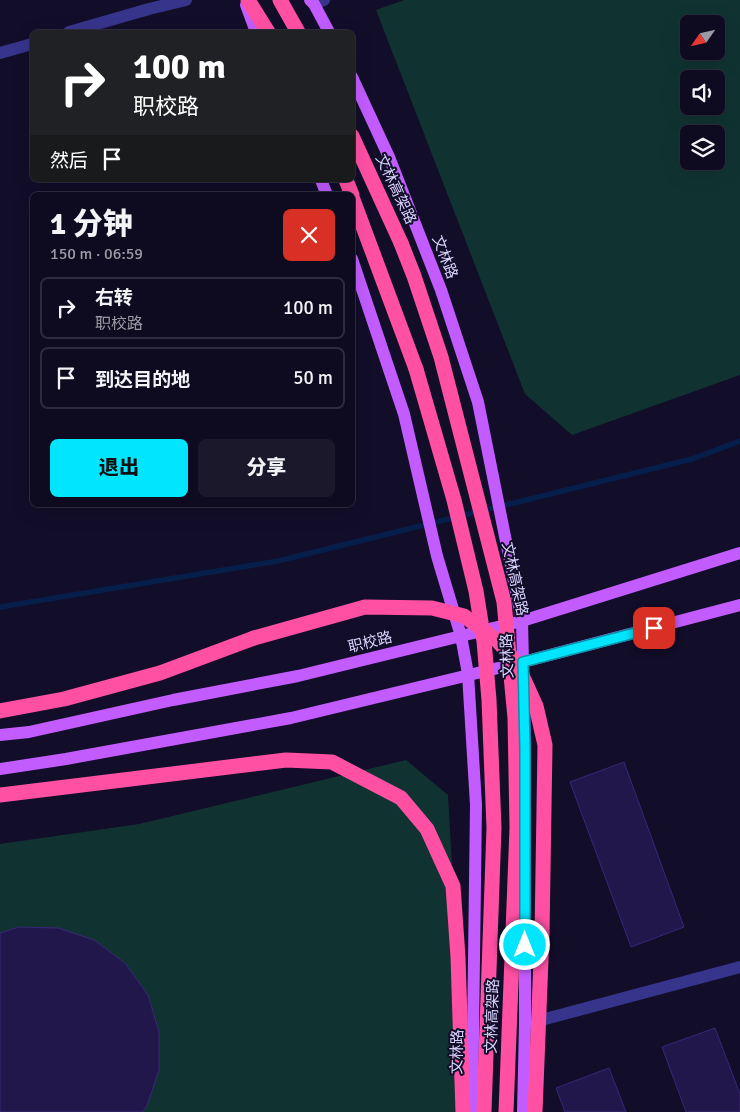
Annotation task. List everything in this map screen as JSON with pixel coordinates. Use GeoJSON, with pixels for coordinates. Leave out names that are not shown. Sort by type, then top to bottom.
{"type":"FeatureCollection","features":[{"type":"Feature","properties":{"kind":"highway"},"geometry":{"type":"LineString","coordinates":[[246,0],[267,30]]}},
{"type":"Feature","properties":{"kind":"highway"},"geometry":{"type":"LineString","coordinates":[[280,0],[297,30]]}},
{"type":"Feature","properties":{"kind":"highway","name":"文林高架路"},"geometry":{"type":"LineString","coordinates":[[355,143],[401,243],[441,358],[504,602],[515,718],[517,828],[506,1112]]}},
{"type":"Feature","properties":{"kind":"highway","name":"文林高架路"},"geometry":{"type":"LineString","coordinates":[[355,204],[416,369],[454,500],[476,591],[484,641],[489,700],[494,828],[484,1112]]}},
{"type":"Feature","properties":{"kind":"highway"},"geometry":{"type":"LineString","coordinates":[[0,711],[64,699],[160,673],[254,638],[365,607],[432,608],[464,616],[497,640],[516,662],[536,706],[545,745],[536,1112]]}},
{"type":"Feature","properties":{"kind":"highway"},"geometry":{"type":"LineString","coordinates":[[0,795],[286,760],[332,762],[401,798],[427,829],[452,886],[458,957],[463,1112]]}},
{"type":"Feature","properties":{"kind":"main road"},"geometry":{"type":"LineString","coordinates":[[246,0],[255,30]]}},
{"type":"Feature","properties":{"kind":"main road"},"geometry":{"type":"LineString","coordinates":[[316,2],[328,30]]}},
{"type":"Feature","properties":{"kind":"main road","name":"文林路"},"geometry":{"type":"LineString","coordinates":[[355,84],[393,166],[440,290],[478,402],[522,621],[525,749],[525,1024],[523,1112]]}},
{"type":"Feature","properties":{"kind":"main road","name":"文林路"},"geometry":{"type":"LineString","coordinates":[[355,268],[404,414],[437,556],[461,636],[468,674],[476,805],[472,1112]]}},
{"type":"Feature","properties":{"kind":"main road","name":"职校路"},"geometry":{"type":"LineString","coordinates":[[0,735],[29,732],[173,700],[298,676],[522,621],[740,552]]}},
{"type":"Feature","properties":{"kind":"main road"},"geometry":{"type":"LineString","coordinates":[[0,769],[66,759],[291,718],[523,662],[740,605]]}},
{"type":"Feature","properties":{"kind":"street"},"geometry":{"type":"LineString","coordinates":[[76,30],[149,8],[186,0]]}},
{"type":"Feature","properties":{"kind":"street"},"geometry":{"type":"LineString","coordinates":[[0,53],[30,45]]}},
{"type":"Feature","properties":{"kind":"street"},"geometry":{"type":"LineString","coordinates":[[525,1024],[740,967]]}},
{"type":"Feature","properties":{"kind":"green space"},"geometry":{"type":"Polygon","coordinates":[[[404,0],[740,0],[740,375],[572,435],[525,394],[376,10],[404,0]]]}},
{"type":"Feature","properties":{"kind":"green space"},"geometry":{"type":"Polygon","coordinates":[[[406,760],[448,795],[466,1112],[0,1112],[0,844],[139,824],[406,760]]]}},
{"type":"Feature","properties":{"kind":"building"},"geometry":{"type":"Polygon","coordinates":[[[624,762],[684,927],[631,947],[570,782],[624,762]]]}},
{"type":"Feature","properties":{"kind":"building"},"geometry":{"type":"Polygon","coordinates":[[[19,927],[58,928],[94,940],[125,963],[148,995],[159,1032],[159,1070],[147,1106],[142,1112],[0,1112],[0,933],[19,927]]]}},
{"type":"Feature","properties":{"kind":"building"},"geometry":{"type":"Polygon","coordinates":[[[715,1028],[740,1094],[740,1112],[686,1112],[662,1047],[715,1028]]]}},
{"type":"Feature","properties":{"kind":"building"},"geometry":{"type":"Polygon","coordinates":[[[609,1068],[626,1112],[565,1112],[556,1088],[609,1068]]]}},
{"type":"Feature","properties":{"kind":"waterway"},"geometry":{"type":"LineString","coordinates":[[0,607],[278,561],[692,459],[740,441]]}},
{"type":"Feature","properties":{"kind":"route"},"geometry":{"type":"LineString","coordinates":[[525,945],[523,662],[654,628]]}}]}
